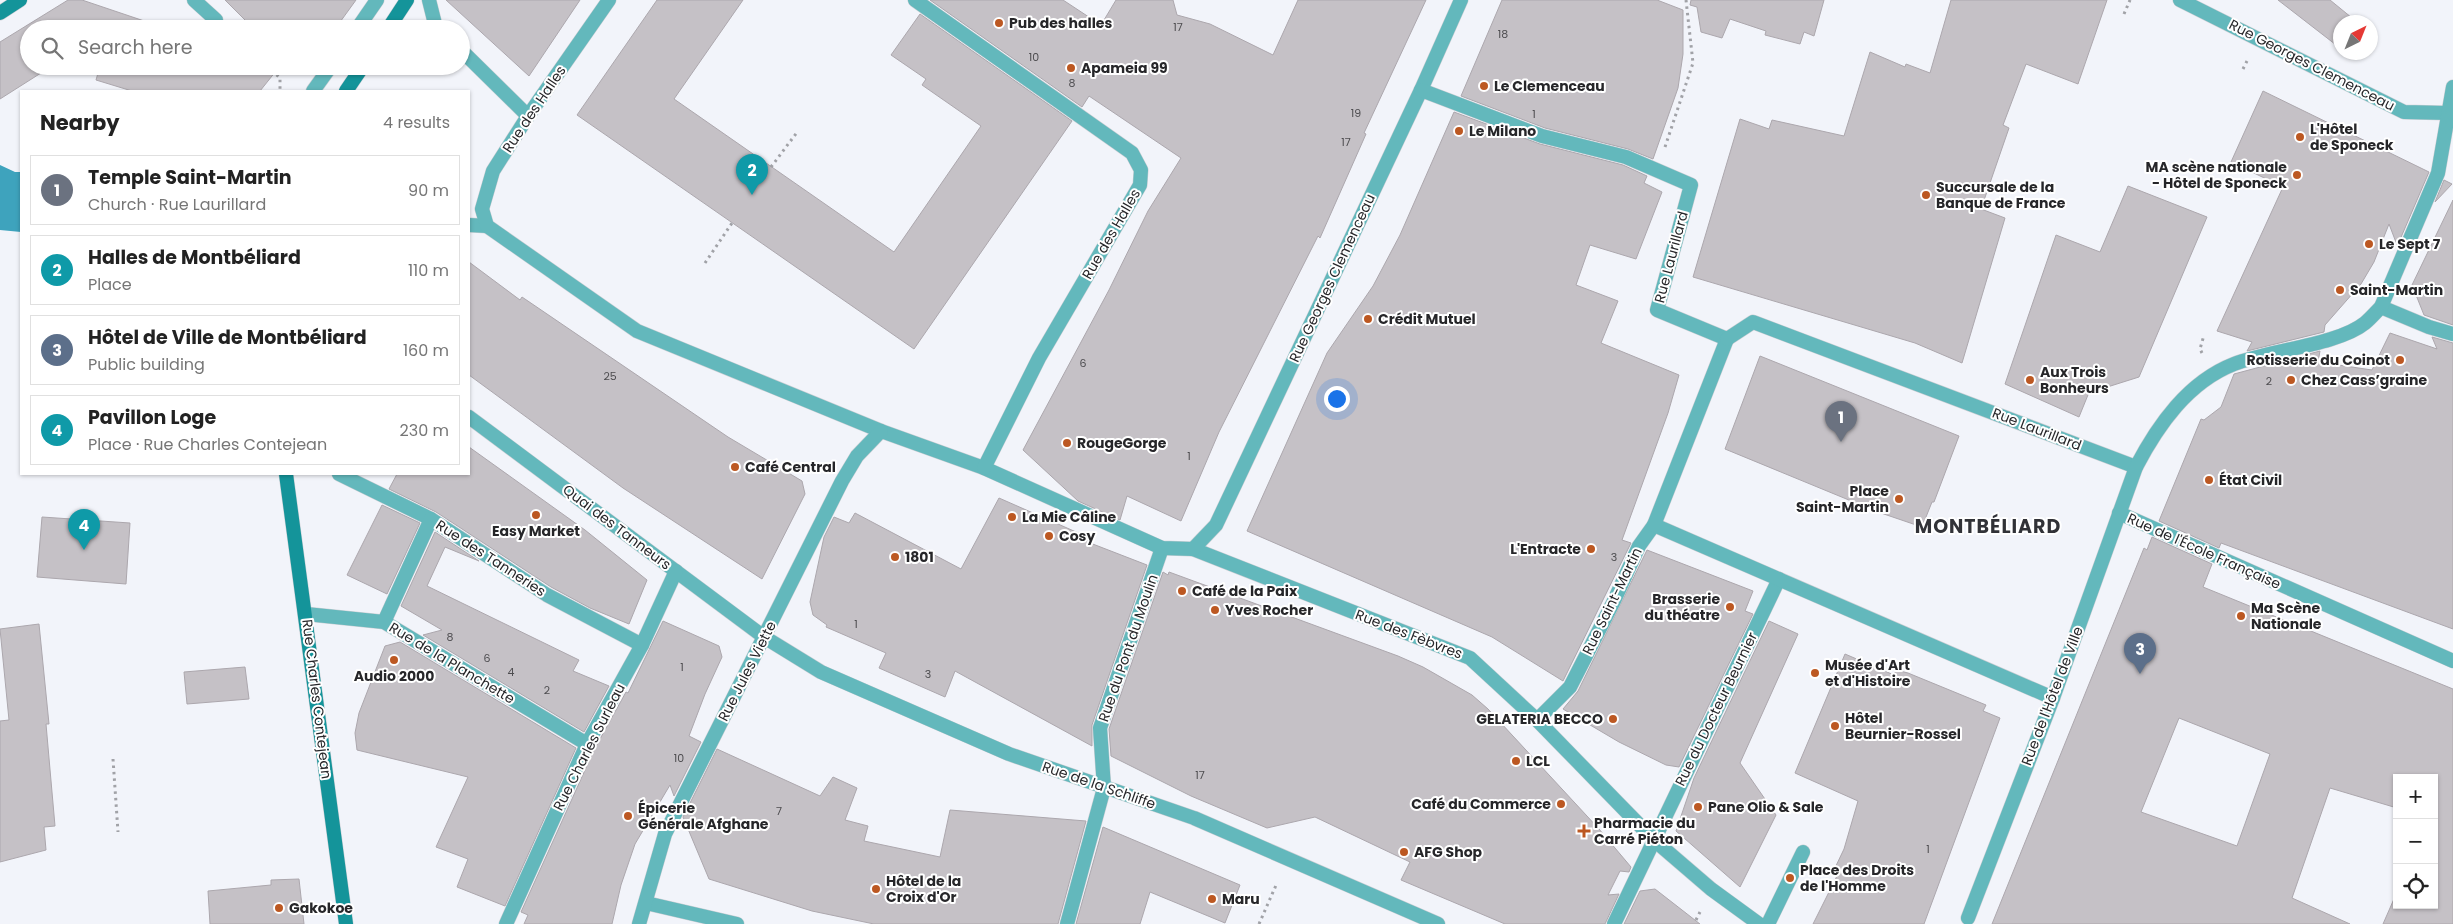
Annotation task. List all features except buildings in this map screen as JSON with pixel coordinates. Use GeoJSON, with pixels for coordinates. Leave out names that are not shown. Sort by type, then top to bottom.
{"type":"FeatureCollection","features":[{"type":"Feature","properties":{"kind":"main road"},"geometry":{"type":"LineString","coordinates":[[0,13],[20,0]]}},
{"type":"Feature","properties":{"kind":"main road"},"geometry":{"type":"LineString","coordinates":[[394,20],[407,0]]}},
{"type":"Feature","properties":{"kind":"main road"},"geometry":{"type":"LineString","coordinates":[[347,90],[357,75]]}},
{"type":"Feature","properties":{"kind":"main road","name":"Rue Charles Contejean"},"geometry":{"type":"LineString","coordinates":[[286,475],[346,924]]}},
{"type":"Feature","properties":{"kind":"street"},"geometry":{"type":"LineString","coordinates":[[194,0],[216,20]]}},
{"type":"Feature","properties":{"kind":"street"},"geometry":{"type":"LineString","coordinates":[[363,20],[377,0]]}},
{"type":"Feature","properties":{"kind":"street"},"geometry":{"type":"LineString","coordinates":[[430,0],[434,20]]}},
{"type":"Feature","properties":{"kind":"street","name":"Rue des Halles"},"geometry":{"type":"LineString","coordinates":[[487,226],[482,209],[493,171],[528,116],[609,0]]}},
{"type":"Feature","properties":{"kind":"street","name":"Rue des Halles"},"geometry":{"type":"LineString","coordinates":[[915,0],[1132,153],[1141,170],[1140,185],[1039,358],[984,468]]}},
{"type":"Feature","properties":{"kind":"street","name":"Rue Georges Clemenceau"},"geometry":{"type":"LineString","coordinates":[[1193,549],[1216,524],[1421,90],[1461,0]]}},
{"type":"Feature","properties":{"kind":"street","name":"Rue Georges Clemenceau"},"geometry":{"type":"LineString","coordinates":[[2180,0],[2404,112],[2450,112]]}},
{"type":"Feature","properties":{"kind":"street"},"geometry":{"type":"LineString","coordinates":[[470,59],[528,116]]}},
{"type":"Feature","properties":{"kind":"street"},"geometry":{"type":"LineString","coordinates":[[314,90],[324,75]]}},
{"type":"Feature","properties":{"kind":"street"},"geometry":{"type":"LineString","coordinates":[[2453,87],[2438,173],[2381,306],[2430,327],[2453,334]]}},
{"type":"Feature","properties":{"kind":"street","name":"Rue Laurillard"},"geometry":{"type":"LineString","coordinates":[[1421,90],[1542,136],[1626,157],[1691,185],[1657,310],[1727,339],[1753,322],[2136,467]]}},
{"type":"Feature","properties":{"kind":"street"},"geometry":{"type":"LineString","coordinates":[[470,224],[487,226]]}},
{"type":"Feature","properties":{"kind":"street","name":"Rue des Fèbvres"},"geometry":{"type":"LineString","coordinates":[[487,226],[637,331],[881,431],[984,468],[1162,548],[1193,549],[1470,658],[1537,720],[1654,840],[1710,889],[1759,924]]}},
{"type":"Feature","properties":{"kind":"street","name":"Rue de l'Hôtel de Ville"},"geometry":{"type":"LineString","coordinates":[[1967,921],[2053,698],[2136,467],[2152,437],[2171,412],[2212,375],[2235,364],[2344,334],[2364,324],[2381,306]]}},
{"type":"Feature","properties":{"kind":"street","name":"Rue Saint-Martin"},"geometry":{"type":"LineString","coordinates":[[1537,720],[1570,687],[1639,546],[1654,525],[1727,339]]}},
{"type":"Feature","properties":{"kind":"street","name":"Quai des Tanneurs"},"geometry":{"type":"LineString","coordinates":[[470,418],[764,637]]}},
{"type":"Feature","properties":{"kind":"street","name":"Rue Jules Viette"},"geometry":{"type":"LineString","coordinates":[[639,924],[665,834],[842,481],[857,456],[881,431]]}},
{"type":"Feature","properties":{"kind":"street","name":"Rue des Tanneries"},"geometry":{"type":"LineString","coordinates":[[341,475],[431,518],[547,595],[642,645]]}},
{"type":"Feature","properties":{"kind":"street","name":"Rue de l'École Française"},"geometry":{"type":"LineString","coordinates":[[2119,513],[2453,661]]}},
{"type":"Feature","properties":{"kind":"street"},"geometry":{"type":"LineString","coordinates":[[384,622],[431,518]]}},
{"type":"Feature","properties":{"kind":"street"},"geometry":{"type":"LineString","coordinates":[[1654,525],[2053,698]]}},
{"type":"Feature","properties":{"kind":"street","name":"Rue du Pont du Moulin"},"geometry":{"type":"LineString","coordinates":[[1067,924],[1104,788],[1100,728],[1162,548]]}},
{"type":"Feature","properties":{"kind":"street","name":"Rue Charles Surleau"},"geometry":{"type":"LineString","coordinates":[[506,924],[588,744],[642,645],[676,571]]}},
{"type":"Feature","properties":{"kind":"street","name":"Rue du Docteur Beurnier"},"geometry":{"type":"LineString","coordinates":[[1614,924],[1779,579]]}},
{"type":"Feature","properties":{"kind":"street","name":"Rue de la Planchette"},"geometry":{"type":"LineString","coordinates":[[306,614],[384,622],[588,744]]}},
{"type":"Feature","properties":{"kind":"street","name":"Rue de la Schliffe"},"geometry":{"type":"LineString","coordinates":[[764,637],[820,672],[1009,754],[1178,812],[1438,924]]}},
{"type":"Feature","properties":{"kind":"street"},"geometry":{"type":"LineString","coordinates":[[1768,924],[1803,852]]}},
{"type":"Feature","properties":{"kind":"street"},"geometry":{"type":"LineString","coordinates":[[646,902],[737,924]]}},
{"type":"Feature","properties":{"kind":"path"},"geometry":{"type":"LineString","coordinates":[[1657,171],[1692,63],[1686,0]]}},
{"type":"Feature","properties":{"kind":"path"},"geometry":{"type":"LineString","coordinates":[[2124,14],[2130,0]]}},
{"type":"Feature","properties":{"kind":"path"},"geometry":{"type":"LineString","coordinates":[[277,75],[280,78],[280,90]]}},
{"type":"Feature","properties":{"kind":"path"},"geometry":{"type":"LineString","coordinates":[[772,167],[798,131]]}},
{"type":"Feature","properties":{"kind":"path"},"geometry":{"type":"LineString","coordinates":[[705,263],[732,223]]}},
{"type":"Feature","properties":{"kind":"path"},"geometry":{"type":"LineString","coordinates":[[113,759],[118,832]]}},
{"type":"Feature","properties":{"kind":"path"},"geometry":{"type":"LineString","coordinates":[[1259,924],[1278,880],[1311,868]]}},
{"type":"Feature","properties":{"kind":"water"},"geometry":{"type":"Polygon","coordinates":[[[0,165],[15,172],[20,172],[20,232],[0,230],[0,165]]]}},
{"type":"Feature","properties":{"kind":"place","name":"Pub des halles"},"geometry":{"type":"Point","coordinates":[999,23]}},
{"type":"Feature","properties":{"kind":"place","name":"Apameia 99"},"geometry":{"type":"Point","coordinates":[1071,68]}},
{"type":"Feature","properties":{"kind":"place","name":"Le Clemenceau"},"geometry":{"type":"Point","coordinates":[1484,86]}},
{"type":"Feature","properties":{"kind":"place","name":"Le Milano"},"geometry":{"type":"Point","coordinates":[1459,131]}},
{"type":"Feature","properties":{"kind":"place","name":"L'Hôtel de Sponeck"},"geometry":{"type":"Point","coordinates":[2300,137]}},
{"type":"Feature","properties":{"kind":"place","name":"MA scène nationale - Hôtel de Sponeck"},"geometry":{"type":"Point","coordinates":[2297,175]}},
{"type":"Feature","properties":{"kind":"place","name":"Halles de Montbéliard"},"geometry":{"type":"Point","coordinates":[752,195]}},
{"type":"Feature","properties":{"kind":"place","name":"Succursale de la Banque de France"},"geometry":{"type":"Point","coordinates":[1926,195]}},
{"type":"Feature","properties":{"kind":"place","name":"Le Sept 7"},"geometry":{"type":"Point","coordinates":[2369,244]}},
{"type":"Feature","properties":{"kind":"place","name":"Saint-Martin"},"geometry":{"type":"Point","coordinates":[2340,290]}},
{"type":"Feature","properties":{"kind":"place","name":"Crédit Mutuel"},"geometry":{"type":"Point","coordinates":[1368,319]}},
{"type":"Feature","properties":{"kind":"place","name":"Rotisserie du Coinot"},"geometry":{"type":"Point","coordinates":[2400,360]}},
{"type":"Feature","properties":{"kind":"place","name":"Aux Trois Bonheurs"},"geometry":{"type":"Point","coordinates":[2030,380]}},
{"type":"Feature","properties":{"kind":"place","name":"Chez Cass’graine"},"geometry":{"type":"Point","coordinates":[2291,380]}},
{"type":"Feature","properties":{"kind":"place","name":"Temple Saint-Martin"},"geometry":{"type":"Point","coordinates":[1841,442]}},
{"type":"Feature","properties":{"kind":"place","name":"RougeGorge"},"geometry":{"type":"Point","coordinates":[1067,443]}},
{"type":"Feature","properties":{"kind":"place","name":"Café Central"},"geometry":{"type":"Point","coordinates":[735,467]}},
{"type":"Feature","properties":{"kind":"place","name":"État Civil"},"geometry":{"type":"Point","coordinates":[2209,480]}},
{"type":"Feature","properties":{"kind":"place","name":"Place Saint-Martin"},"geometry":{"type":"Point","coordinates":[1899,499]}},
{"type":"Feature","properties":{"kind":"place","name":"Easy Market"},"geometry":{"type":"Point","coordinates":[536,515]}},
{"type":"Feature","properties":{"kind":"place","name":"La Mie Câline"},"geometry":{"type":"Point","coordinates":[1012,517]}},
{"type":"Feature","properties":{"kind":"place","name":"Cosy"},"geometry":{"type":"Point","coordinates":[1049,536]}},
{"type":"Feature","properties":{"kind":"place","name":"L'Entracte"},"geometry":{"type":"Point","coordinates":[1591,549]}},
{"type":"Feature","properties":{"kind":"place","name":"Pavillon Loge"},"geometry":{"type":"Point","coordinates":[84,550]}},
{"type":"Feature","properties":{"kind":"place","name":"1801"},"geometry":{"type":"Point","coordinates":[895,557]}},
{"type":"Feature","properties":{"kind":"place","name":"Café de la Paix"},"geometry":{"type":"Point","coordinates":[1182,591]}},
{"type":"Feature","properties":{"kind":"place","name":"Brasserie du théatre"},"geometry":{"type":"Point","coordinates":[1730,607]}},
{"type":"Feature","properties":{"kind":"place","name":"Yves Rocher"},"geometry":{"type":"Point","coordinates":[1215,610]}},
{"type":"Feature","properties":{"kind":"place","name":"Ma Scène Nationale"},"geometry":{"type":"Point","coordinates":[2241,616]}},
{"type":"Feature","properties":{"kind":"place","name":"Audio 2000"},"geometry":{"type":"Point","coordinates":[394,660]}},
{"type":"Feature","properties":{"kind":"place","name":"Musée d'Art et d'Histoire"},"geometry":{"type":"Point","coordinates":[1815,673]}},
{"type":"Feature","properties":{"kind":"place","name":"Hôtel de Ville de Montbéliard"},"geometry":{"type":"Point","coordinates":[2140,674]}},
{"type":"Feature","properties":{"kind":"place","name":"GELATERIA BECCO"},"geometry":{"type":"Point","coordinates":[1613,719]}},
{"type":"Feature","properties":{"kind":"place","name":"Hôtel Beurnier-Rossel"},"geometry":{"type":"Point","coordinates":[1835,726]}},
{"type":"Feature","properties":{"kind":"place","name":"LCL"},"geometry":{"type":"Point","coordinates":[1516,761]}},
{"type":"Feature","properties":{"kind":"place","name":"Café du Commerce"},"geometry":{"type":"Point","coordinates":[1561,804]}},
{"type":"Feature","properties":{"kind":"place","name":"Pane Olio & Sale"},"geometry":{"type":"Point","coordinates":[1698,807]}},
{"type":"Feature","properties":{"kind":"place","name":"Épicerie Générale Afghane"},"geometry":{"type":"Point","coordinates":[628,816]}},
{"type":"Feature","properties":{"kind":"place","name":"Pharmacie du Carré Piéton"},"geometry":{"type":"Point","coordinates":[1584,831]}},
{"type":"Feature","properties":{"kind":"place","name":"AFG Shop"},"geometry":{"type":"Point","coordinates":[1404,852]}},
{"type":"Feature","properties":{"kind":"place","name":"Place des Droits de l'Homme"},"geometry":{"type":"Point","coordinates":[1790,878]}},
{"type":"Feature","properties":{"kind":"place","name":"Hôtel de la Croix d'Or"},"geometry":{"type":"Point","coordinates":[876,889]}},
{"type":"Feature","properties":{"kind":"place","name":"Maru"},"geometry":{"type":"Point","coordinates":[1212,899]}},
{"type":"Feature","properties":{"kind":"place","name":"Gakokoe"},"geometry":{"type":"Point","coordinates":[279,908]}},
{"type":"Feature","properties":{"kind":"district","name":"MONTBÉLIARD"},"geometry":{"type":"Point","coordinates":[1988,526]}}]}
